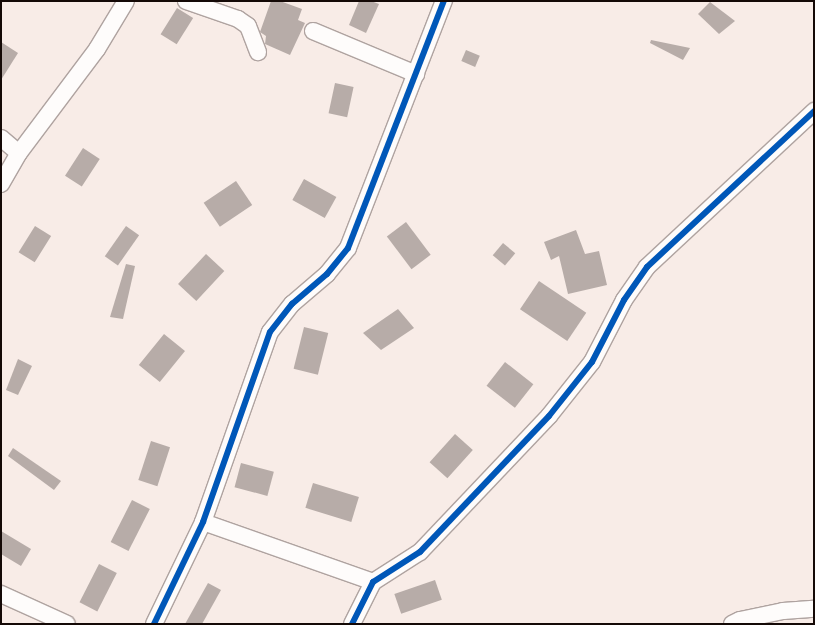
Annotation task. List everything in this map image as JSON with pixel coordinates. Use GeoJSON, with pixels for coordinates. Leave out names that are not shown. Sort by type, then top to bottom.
{"type":"FeatureCollection","features":[{"type":"Feature","properties":{"kind":"street"},"geometry":{"type":"LineString","coordinates":[[1,184],[19,153],[97,50],[126,1]]}},
{"type":"Feature","properties":{"kind":"street"},"geometry":{"type":"LineString","coordinates":[[186,1],[238,19],[248,26],[258,52]]}},
{"type":"Feature","properties":{"kind":"street"},"geometry":{"type":"LineString","coordinates":[[154,624],[202,522],[270,332],[292,304],[327,274],[348,248],[444,1]]}},
{"type":"Feature","properties":{"kind":"street"},"geometry":{"type":"LineString","coordinates":[[313,30],[416,74]]}},
{"type":"Feature","properties":{"kind":"street"},"geometry":{"type":"LineString","coordinates":[[352,624],[372,582],[420,552],[549,416],[592,362],[624,300],[647,267],[814,111]]}},
{"type":"Feature","properties":{"kind":"street"},"geometry":{"type":"LineString","coordinates":[[1,138],[19,153]]}},
{"type":"Feature","properties":{"kind":"street"},"geometry":{"type":"LineString","coordinates":[[202,522],[372,582]]}},
{"type":"Feature","properties":{"kind":"street"},"geometry":{"type":"LineString","coordinates":[[1,594],[67,624]]}},
{"type":"Feature","properties":{"kind":"street"},"geometry":{"type":"LineString","coordinates":[[732,624],[740,620],[784,611],[814,609]]}},
{"type":"Feature","properties":{"kind":"building"},"geometry":{"type":"Polygon","coordinates":[[[271,1],[280,1],[302,9],[298,20],[305,23],[290,55],[265,44],[266,36],[260,32],[271,1]]]}},
{"type":"Feature","properties":{"kind":"building"},"geometry":{"type":"Polygon","coordinates":[[[359,1],[371,1],[379,4],[366,33],[349,25],[359,1]]]}},
{"type":"Feature","properties":{"kind":"building"},"geometry":{"type":"Polygon","coordinates":[[[710,2],[735,21],[719,34],[698,14],[710,2]]]}},
{"type":"Feature","properties":{"kind":"building"},"geometry":{"type":"Polygon","coordinates":[[[177,8],[193,18],[177,44],[161,34],[177,8]]]}},
{"type":"Feature","properties":{"kind":"building"},"geometry":{"type":"Polygon","coordinates":[[[651,40],[690,48],[683,60],[650,43],[651,40]]]}},
{"type":"Feature","properties":{"kind":"building"},"geometry":{"type":"Polygon","coordinates":[[[1,42],[18,53],[1,80],[1,42]]]}},
{"type":"Feature","properties":{"kind":"building"},"geometry":{"type":"Polygon","coordinates":[[[466,50],[480,56],[475,67],[461,61],[466,50]]]}},
{"type":"Feature","properties":{"kind":"building"},"geometry":{"type":"Polygon","coordinates":[[[335,83],[354,87],[347,117],[329,113],[335,83]]]}},
{"type":"Feature","properties":{"kind":"building"},"geometry":{"type":"Polygon","coordinates":[[[83,148],[100,159],[82,187],[65,176],[83,148]]]}},
{"type":"Feature","properties":{"kind":"building"},"geometry":{"type":"Polygon","coordinates":[[[304,179],[336,197],[325,218],[292,200],[304,179]]]}},
{"type":"Feature","properties":{"kind":"building"},"geometry":{"type":"Polygon","coordinates":[[[236,181],[252,205],[220,227],[204,203],[236,181]]]}},
{"type":"Feature","properties":{"kind":"building"},"geometry":{"type":"Polygon","coordinates":[[[406,222],[431,255],[412,269],[387,236],[406,222]]]}},
{"type":"Feature","properties":{"kind":"building"},"geometry":{"type":"Polygon","coordinates":[[[35,226],[51,236],[35,262],[19,252],[35,226]]]}},
{"type":"Feature","properties":{"kind":"building"},"geometry":{"type":"Polygon","coordinates":[[[126,226],[139,235],[118,265],[105,256],[126,226]]]}},
{"type":"Feature","properties":{"kind":"building"},"geometry":{"type":"Polygon","coordinates":[[[576,230],[585,254],[599,251],[607,285],[568,294],[559,256],[551,260],[544,242],[576,230]]]}},
{"type":"Feature","properties":{"kind":"building"},"geometry":{"type":"Polygon","coordinates":[[[503,243],[515,253],[505,266],[493,255],[503,243]]]}},
{"type":"Feature","properties":{"kind":"building"},"geometry":{"type":"Polygon","coordinates":[[[206,254],[224,271],[196,301],[178,284],[206,254]]]}},
{"type":"Feature","properties":{"kind":"building"},"geometry":{"type":"Polygon","coordinates":[[[126,264],[135,266],[123,319],[110,317],[126,264]]]}},
{"type":"Feature","properties":{"kind":"building"},"geometry":{"type":"Polygon","coordinates":[[[539,281],[586,313],[567,341],[520,309],[539,281]]]}},
{"type":"Feature","properties":{"kind":"building"},"geometry":{"type":"Polygon","coordinates":[[[398,309],[414,328],[381,350],[363,333],[398,309]]]}},
{"type":"Feature","properties":{"kind":"building"},"geometry":{"type":"Polygon","coordinates":[[[304,327],[328,333],[318,375],[294,369],[304,327]]]}},
{"type":"Feature","properties":{"kind":"building"},"geometry":{"type":"Polygon","coordinates":[[[164,334],[185,351],[160,382],[139,365],[164,334]]]}},
{"type":"Feature","properties":{"kind":"building"},"geometry":{"type":"Polygon","coordinates":[[[18,359],[32,366],[18,395],[6,390],[18,359]]]}},
{"type":"Feature","properties":{"kind":"building"},"geometry":{"type":"Polygon","coordinates":[[[505,362],[533,384],[515,408],[487,386],[505,362]]]}},
{"type":"Feature","properties":{"kind":"building"},"geometry":{"type":"Polygon","coordinates":[[[455,434],[473,450],[447,478],[430,462],[455,434]]]}},
{"type":"Feature","properties":{"kind":"building"},"geometry":{"type":"Polygon","coordinates":[[[151,441],[170,447],[157,486],[138,480],[151,441]]]}},
{"type":"Feature","properties":{"kind":"building"},"geometry":{"type":"Polygon","coordinates":[[[13,448],[61,481],[54,490],[8,456],[13,448]]]}},
{"type":"Feature","properties":{"kind":"building"},"geometry":{"type":"Polygon","coordinates":[[[241,463],[274,472],[267,496],[235,487],[241,463]]]}},
{"type":"Feature","properties":{"kind":"building"},"geometry":{"type":"Polygon","coordinates":[[[313,483],[359,497],[351,522],[305,508],[313,483]]]}},
{"type":"Feature","properties":{"kind":"building"},"geometry":{"type":"Polygon","coordinates":[[[132,500],[150,509],[128,551],[111,542],[132,500]]]}},
{"type":"Feature","properties":{"kind":"building"},"geometry":{"type":"Polygon","coordinates":[[[1,531],[31,549],[21,566],[1,554],[1,531]]]}},
{"type":"Feature","properties":{"kind":"building"},"geometry":{"type":"Polygon","coordinates":[[[99,564],[117,573],[97,611],[79,602],[99,564]]]}},
{"type":"Feature","properties":{"kind":"building"},"geometry":{"type":"Polygon","coordinates":[[[435,580],[442,600],[401,614],[394,594],[435,580]]]}},
{"type":"Feature","properties":{"kind":"building"},"geometry":{"type":"Polygon","coordinates":[[[208,583],[221,590],[202,624],[185,624],[208,583]]]}},
{"type":"Feature","properties":{"kind":"cycle path"},"geometry":{"type":"LineString","coordinates":[[154,624],[203,522],[270,332],[292,304],[327,274],[348,248],[444,1]]}},
{"type":"Feature","properties":{"kind":"cycle path"},"geometry":{"type":"LineString","coordinates":[[352,624],[373,582],[420,552],[549,416],[592,362],[624,300],[647,267],[814,111]]}}]}
